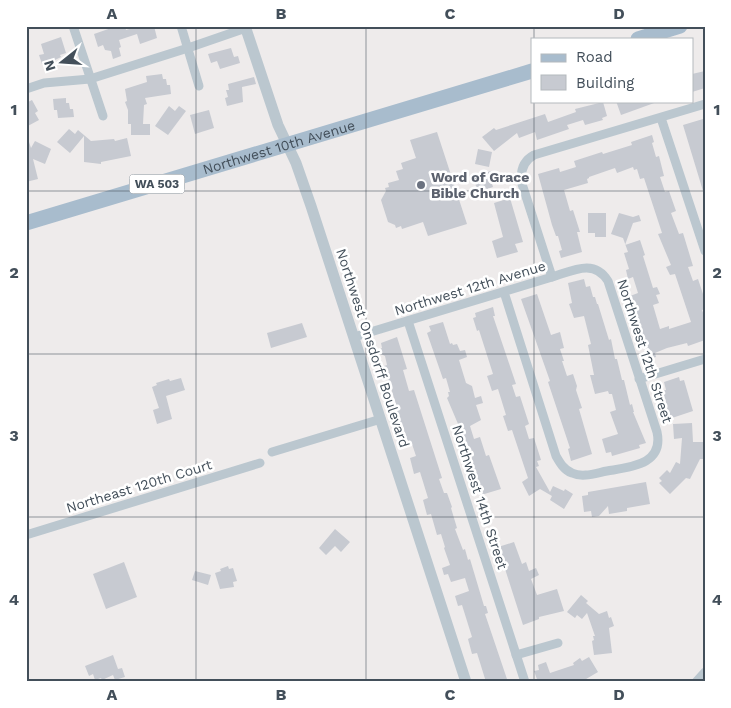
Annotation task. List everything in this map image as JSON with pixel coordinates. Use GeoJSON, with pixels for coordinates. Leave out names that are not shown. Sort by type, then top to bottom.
{"type":"FeatureCollection","features":[{"type":"Feature","properties":{"kind":"main road"},"geometry":{"type":"LineString","coordinates":[[641,38],[680,26]]}},
{"type":"Feature","properties":{"kind":"main road","name":"Northwest 10th Avenue"},"geometry":{"type":"LineString","coordinates":[[26,223],[531,71]]}},
{"type":"Feature","properties":{"kind":"street"},"geometry":{"type":"LineString","coordinates":[[73,26],[103,116]]}},
{"type":"Feature","properties":{"kind":"street"},"geometry":{"type":"LineString","coordinates":[[181,26],[199,86]]}},
{"type":"Feature","properties":{"kind":"street"},"geometry":{"type":"LineString","coordinates":[[26,89],[44,83],[90,79],[188,48],[245,27]]}},
{"type":"Feature","properties":{"kind":"street","name":"Northwest Onsdorff Boulevard"},"geometry":{"type":"LineString","coordinates":[[245,27],[275,116],[296,163],[305,189],[466,682]]}},
{"type":"Feature","properties":{"kind":"street"},"geometry":{"type":"LineString","coordinates":[[552,277],[522,184],[522,169],[528,159],[534,155],[705,104]]}},
{"type":"Feature","properties":{"kind":"street"},"geometry":{"type":"LineString","coordinates":[[661,118],[705,251]]}},
{"type":"Feature","properties":{"kind":"street","name":"Northwest 12th Avenue"},"geometry":{"type":"LineString","coordinates":[[354,337],[552,277],[580,269],[594,268]]}},
{"type":"Feature","properties":{"kind":"street","name":"Northwest 12th Street"},"geometry":{"type":"LineString","coordinates":[[504,292],[556,456],[567,470],[574,474],[586,475],[635,466],[648,460],[656,450],[658,442],[657,432],[608,281],[603,274],[594,268]]}},
{"type":"Feature","properties":{"kind":"street","name":"Northwest 14th Street"},"geometry":{"type":"LineString","coordinates":[[408,321],[525,682]]}},
{"type":"Feature","properties":{"kind":"street"},"geometry":{"type":"LineString","coordinates":[[639,379],[705,359]]}},
{"type":"Feature","properties":{"kind":"street"},"geometry":{"type":"LineString","coordinates":[[272,452],[381,419]]}},
{"type":"Feature","properties":{"kind":"street","name":"Northeast 120th Court"},"geometry":{"type":"LineString","coordinates":[[26,535],[260,463]]}},
{"type":"Feature","properties":{"kind":"street"},"geometry":{"type":"LineString","coordinates":[[516,655],[558,643]]}},
{"type":"Feature","properties":{"kind":"street"},"geometry":{"type":"LineString","coordinates":[[696,682],[705,672]]}},
{"type":"Feature","properties":{"kind":"building"},"geometry":{"type":"Polygon","coordinates":[[[117,26],[125,26],[126,30],[140,26],[154,26],[157,38],[140,44],[137,34],[119,40],[121,56],[113,59],[111,51],[105,50],[103,45],[98,47],[94,34],[117,26]]]}},
{"type":"Feature","properties":{"kind":"building"},"geometry":{"type":"Polygon","coordinates":[[[61,37],[66,53],[60,55],[61,57],[55,60],[42,64],[39,55],[44,54],[41,44],[61,37]]]}},
{"type":"Feature","properties":{"kind":"building"},"geometry":{"type":"Polygon","coordinates":[[[231,48],[234,57],[238,56],[240,63],[220,69],[217,61],[211,63],[208,54],[231,48]]]}},
{"type":"Feature","properties":{"kind":"building"},"geometry":{"type":"Polygon","coordinates":[[[705,71],[705,88],[694,91],[694,74],[705,71]]]}},
{"type":"Feature","properties":{"kind":"building"},"geometry":{"type":"Polygon","coordinates":[[[162,74],[163,79],[166,79],[167,85],[170,85],[171,94],[145,98],[147,104],[144,105],[143,124],[150,124],[150,135],[131,135],[131,124],[128,124],[128,110],[125,102],[127,101],[125,89],[147,82],[146,76],[162,74]]]}},
{"type":"Feature","properties":{"kind":"building"},"geometry":{"type":"Polygon","coordinates":[[[254,77],[256,84],[242,87],[243,102],[227,106],[225,98],[228,97],[226,90],[229,90],[228,84],[254,77]]]}},
{"type":"Feature","properties":{"kind":"building"},"geometry":{"type":"Polygon","coordinates":[[[66,98],[66,103],[69,103],[70,109],[73,109],[74,117],[58,118],[57,110],[54,110],[53,99],[66,98]]]}},
{"type":"Feature","properties":{"kind":"building"},"geometry":{"type":"Polygon","coordinates":[[[32,100],[38,111],[35,113],[39,120],[26,127],[26,103],[32,100]]]}},
{"type":"Feature","properties":{"kind":"building"},"geometry":{"type":"Polygon","coordinates":[[[603,102],[607,116],[602,118],[603,120],[585,125],[583,120],[567,125],[569,129],[537,140],[535,132],[519,138],[517,133],[494,151],[482,137],[494,128],[496,130],[545,114],[548,122],[576,112],[575,109],[603,102]]]}},
{"type":"Feature","properties":{"kind":"building"},"geometry":{"type":"Polygon","coordinates":[[[616,102],[657,102],[621,115],[616,102]]]}},
{"type":"Feature","properties":{"kind":"building"},"geometry":{"type":"Polygon","coordinates":[[[169,106],[175,111],[179,106],[186,111],[168,135],[155,126],[169,106]]]}},
{"type":"Feature","properties":{"kind":"building"},"geometry":{"type":"Polygon","coordinates":[[[209,110],[214,128],[195,134],[190,115],[209,110]]]}},
{"type":"Feature","properties":{"kind":"building"},"geometry":{"type":"Polygon","coordinates":[[[703,119],[705,126],[703,127],[705,133],[705,191],[703,191],[683,125],[703,119]]]}},
{"type":"Feature","properties":{"kind":"building"},"geometry":{"type":"Polygon","coordinates":[[[69,129],[75,134],[78,130],[91,141],[114,139],[115,141],[127,138],[131,156],[101,162],[101,164],[84,162],[84,136],[70,153],[57,142],[69,129]]]}},
{"type":"Feature","properties":{"kind":"building","name":"Word of Grace Bible Church"},"geometry":{"type":"Polygon","coordinates":[[[437,132],[467,224],[428,236],[423,222],[402,229],[401,226],[396,228],[395,225],[388,222],[381,200],[386,191],[385,188],[389,187],[388,183],[399,180],[396,171],[403,169],[401,163],[416,158],[410,140],[437,132]]]}},
{"type":"Feature","properties":{"kind":"building"},"geometry":{"type":"Polygon","coordinates":[[[652,135],[656,157],[659,156],[664,176],[660,177],[665,192],[669,191],[676,211],[671,213],[679,234],[683,233],[693,266],[688,267],[693,281],[698,279],[705,300],[705,309],[702,310],[705,318],[705,340],[688,346],[687,343],[667,348],[655,353],[656,357],[649,359],[630,296],[638,293],[633,277],[628,279],[626,270],[629,269],[624,253],[628,252],[625,245],[640,240],[653,288],[657,287],[660,294],[656,295],[659,303],[653,305],[660,329],[669,326],[669,329],[691,322],[675,274],[670,275],[666,267],[671,265],[658,234],[662,233],[644,178],[640,179],[637,169],[634,170],[633,167],[617,173],[615,168],[589,177],[587,179],[588,183],[564,190],[570,211],[573,210],[580,232],[577,232],[582,252],[561,258],[559,251],[562,250],[552,225],[538,174],[559,168],[560,172],[576,167],[574,161],[632,145],[631,142],[652,135]]]}},
{"type":"Feature","properties":{"kind":"building"},"geometry":{"type":"Polygon","coordinates":[[[35,141],[51,149],[45,164],[33,159],[38,179],[26,182],[26,142],[29,142],[31,148],[35,141]]]}},
{"type":"Feature","properties":{"kind":"building"},"geometry":{"type":"Polygon","coordinates":[[[478,149],[492,152],[489,167],[475,164],[478,149]]]}},
{"type":"Feature","properties":{"kind":"building"},"geometry":{"type":"Polygon","coordinates":[[[491,171],[494,179],[491,180],[493,187],[478,192],[473,177],[491,171]]]}},
{"type":"Feature","properties":{"kind":"building"},"geometry":{"type":"Polygon","coordinates":[[[510,198],[523,242],[515,244],[518,252],[497,258],[492,241],[503,237],[494,203],[510,198]]]}},
{"type":"Feature","properties":{"kind":"building"},"geometry":{"type":"Polygon","coordinates":[[[588,213],[606,213],[606,237],[595,237],[595,233],[588,233],[588,213]]]}},
{"type":"Feature","properties":{"kind":"building"},"geometry":{"type":"Polygon","coordinates":[[[619,213],[633,217],[639,215],[641,221],[633,223],[625,244],[623,238],[611,234],[619,213]]]}},
{"type":"Feature","properties":{"kind":"building"},"geometry":{"type":"Polygon","coordinates":[[[584,279],[586,287],[590,286],[593,297],[595,297],[598,304],[609,340],[611,339],[622,380],[624,380],[630,405],[632,404],[633,412],[646,443],[639,445],[640,448],[612,456],[611,452],[606,453],[602,439],[618,434],[610,412],[616,410],[612,394],[609,394],[608,391],[595,394],[590,375],[594,375],[588,345],[591,344],[584,316],[574,318],[569,304],[572,303],[568,283],[584,279]]]}},
{"type":"Feature","properties":{"kind":"building"},"geometry":{"type":"Polygon","coordinates":[[[537,294],[551,335],[560,332],[564,348],[560,349],[564,361],[562,361],[567,376],[573,374],[577,386],[576,390],[582,408],[579,409],[592,454],[571,461],[568,449],[570,448],[548,382],[550,381],[521,299],[537,294]]]}},
{"type":"Feature","properties":{"kind":"building"},"geometry":{"type":"Polygon","coordinates":[[[493,307],[495,316],[493,316],[516,384],[512,385],[516,397],[520,396],[529,424],[525,426],[529,439],[534,438],[541,460],[537,461],[539,466],[536,467],[550,492],[553,486],[564,491],[565,489],[573,494],[564,509],[550,500],[552,496],[540,489],[529,496],[522,482],[528,478],[512,430],[508,431],[503,416],[506,415],[498,389],[492,391],[487,376],[493,374],[479,330],[477,331],[473,318],[476,317],[475,313],[493,307]]]}},
{"type":"Feature","properties":{"kind":"building"},"geometry":{"type":"Polygon","coordinates":[[[443,322],[450,344],[457,344],[460,351],[465,350],[467,357],[459,360],[466,383],[472,386],[475,398],[481,396],[483,403],[476,405],[481,420],[470,426],[474,439],[480,437],[486,456],[489,455],[501,489],[481,495],[466,450],[467,445],[447,398],[449,396],[448,392],[450,392],[446,378],[443,379],[427,333],[431,331],[429,326],[443,322]]]}},
{"type":"Feature","properties":{"kind":"building"},"geometry":{"type":"Polygon","coordinates":[[[302,323],[307,337],[271,348],[267,333],[302,323]]]}},
{"type":"Feature","properties":{"kind":"building"},"geometry":{"type":"Polygon","coordinates":[[[397,337],[407,369],[403,370],[409,391],[414,390],[442,478],[439,479],[452,507],[457,528],[455,529],[468,560],[470,559],[484,606],[486,606],[488,613],[485,614],[508,682],[486,682],[477,653],[472,654],[468,639],[472,637],[462,605],[458,606],[455,596],[469,591],[465,578],[451,582],[448,574],[444,575],[442,568],[450,565],[441,534],[437,535],[431,514],[427,515],[423,500],[428,498],[420,472],[414,474],[410,458],[416,456],[411,441],[408,442],[403,427],[396,429],[390,409],[397,407],[384,366],[387,365],[385,356],[375,351],[382,348],[381,343],[397,337]]]}},
{"type":"Feature","properties":{"kind":"building"},"geometry":{"type":"Polygon","coordinates":[[[679,377],[680,381],[684,380],[693,411],[669,419],[660,391],[666,390],[664,382],[679,377]]]}},
{"type":"Feature","properties":{"kind":"building"},"geometry":{"type":"Polygon","coordinates":[[[181,378],[185,390],[166,396],[172,419],[157,424],[153,410],[159,408],[152,387],[157,385],[156,383],[181,378]]]}},
{"type":"Feature","properties":{"kind":"building"},"geometry":{"type":"Polygon","coordinates":[[[692,423],[693,442],[704,442],[703,459],[700,459],[690,479],[686,478],[670,494],[659,483],[662,481],[659,478],[667,470],[670,473],[676,462],[680,464],[682,438],[674,439],[673,424],[692,423]]]}},
{"type":"Feature","properties":{"kind":"building"},"geometry":{"type":"Polygon","coordinates":[[[646,482],[650,504],[627,508],[627,511],[609,514],[608,506],[599,516],[592,517],[591,511],[584,512],[582,496],[588,495],[588,492],[646,482]]]}},
{"type":"Feature","properties":{"kind":"building"},"geometry":{"type":"Polygon","coordinates":[[[335,529],[350,542],[341,552],[335,546],[326,555],[319,548],[335,529]]]}},
{"type":"Feature","properties":{"kind":"building"},"geometry":{"type":"Polygon","coordinates":[[[514,542],[522,564],[526,562],[529,571],[536,568],[539,575],[531,579],[537,595],[557,589],[564,611],[539,617],[539,619],[523,625],[498,547],[514,542]]]}},
{"type":"Feature","properties":{"kind":"building"},"geometry":{"type":"Polygon","coordinates":[[[124,562],[137,597],[106,609],[93,574],[124,562]]]}},
{"type":"Feature","properties":{"kind":"building"},"geometry":{"type":"Polygon","coordinates":[[[228,566],[229,569],[233,568],[237,581],[233,582],[234,587],[220,589],[215,573],[228,566]]]}},
{"type":"Feature","properties":{"kind":"building"},"geometry":{"type":"Polygon","coordinates":[[[195,571],[211,575],[208,585],[192,580],[195,571]]]}},
{"type":"Feature","properties":{"kind":"building"},"geometry":{"type":"Polygon","coordinates":[[[581,595],[588,601],[586,603],[599,614],[607,611],[609,618],[611,617],[614,626],[609,628],[612,653],[594,655],[592,641],[594,640],[593,636],[595,636],[587,613],[582,619],[577,615],[575,618],[567,612],[581,595]]]}},
{"type":"Feature","properties":{"kind":"building"},"geometry":{"type":"Polygon","coordinates":[[[113,655],[118,669],[122,668],[125,677],[115,680],[113,675],[102,680],[101,678],[95,680],[93,674],[89,676],[85,666],[113,655]]]}},
{"type":"Feature","properties":{"kind":"building"},"geometry":{"type":"Polygon","coordinates":[[[589,657],[598,672],[581,682],[556,682],[556,679],[548,682],[538,682],[534,671],[539,670],[538,665],[546,662],[550,673],[574,665],[573,663],[580,658],[582,661],[589,657]]]}},
{"type":"Feature","properties":{"kind":"place","name":"Word of Grace Bible Church"},"geometry":{"type":"Point","coordinates":[421,185]}}]}
